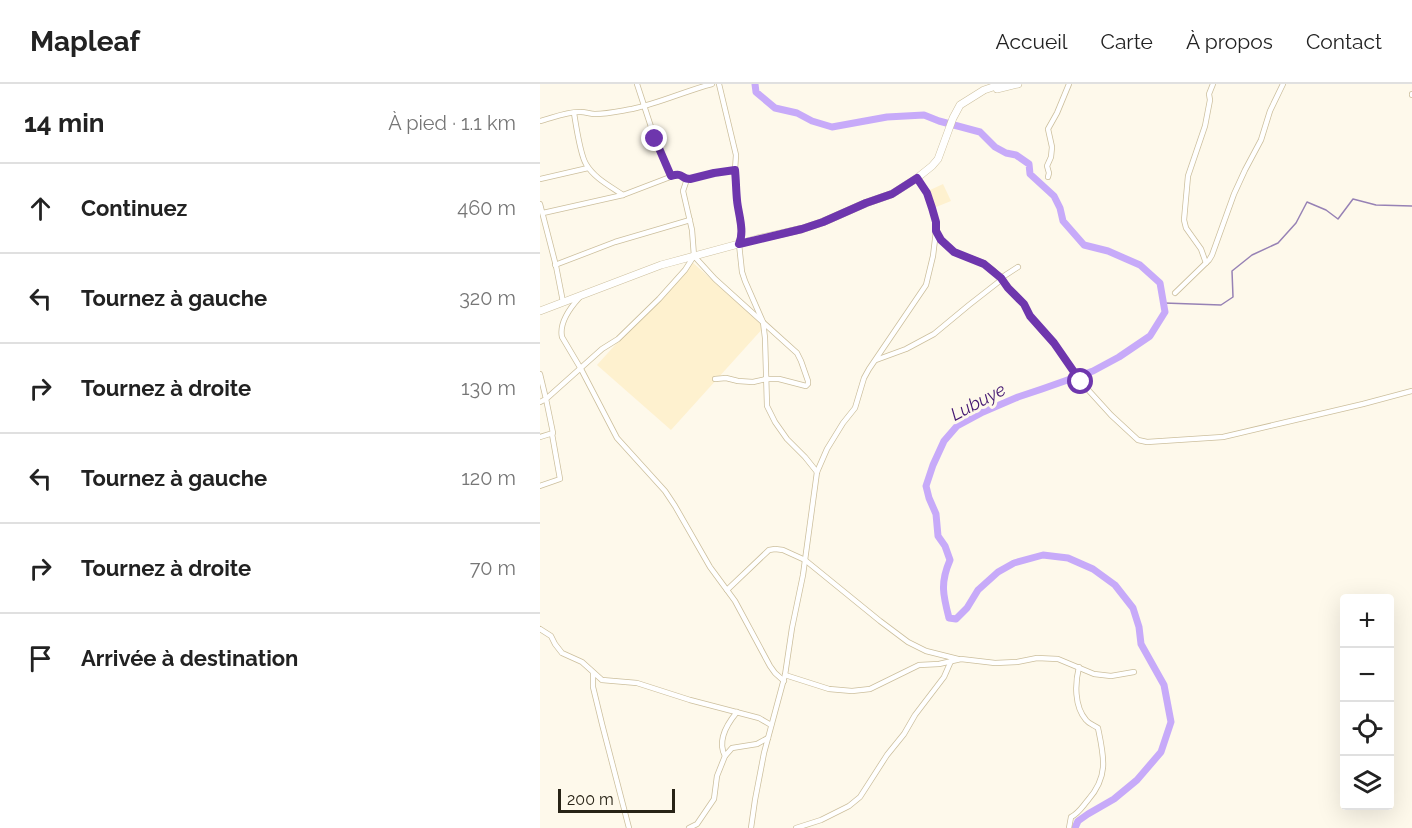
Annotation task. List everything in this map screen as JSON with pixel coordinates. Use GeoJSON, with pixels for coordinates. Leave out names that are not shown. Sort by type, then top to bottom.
{"type":"FeatureCollection","features":[{"type":"Feature","properties":{"kind":"street"},"geometry":{"type":"LineString","coordinates":[[637,84],[655,139],[671,176]]}},
{"type":"Feature","properties":{"kind":"street"},"geometry":{"type":"LineString","coordinates":[[540,121],[573,112],[604,114],[644,106],[712,84]]}},
{"type":"Feature","properties":{"kind":"street"},"geometry":{"type":"LineString","coordinates":[[719,84],[735,148],[741,231],[740,258],[745,281],[763,322],[767,406],[787,439],[817,472]]}},
{"type":"Feature","properties":{"kind":"street"},"geometry":{"type":"LineString","coordinates":[[540,311],[652,268],[802,229],[892,194],[932,166],[938,159],[954,117],[972,101],[1004,85],[1018,84]]}},
{"type":"Feature","properties":{"kind":"street"},"geometry":{"type":"LineString","coordinates":[[1048,177],[1047,166],[1052,147],[1048,129],[1069,84]]}},
{"type":"Feature","properties":{"kind":"street"},"geometry":{"type":"LineString","coordinates":[[1206,263],[1201,249],[1186,228],[1184,220],[1188,176],[1205,126],[1209,94],[1213,84]]}},
{"type":"Feature","properties":{"kind":"street"},"geometry":{"type":"LineString","coordinates":[[1175,293],[1206,263],[1215,250],[1225,216],[1238,184],[1264,134],[1270,111],[1282,84]]}},
{"type":"Feature","properties":{"kind":"street"},"geometry":{"type":"LineString","coordinates":[[573,112],[584,162],[602,181],[623,195]]}},
{"type":"Feature","properties":{"kind":"street"},"geometry":{"type":"LineString","coordinates":[[540,179],[588,168]]}},
{"type":"Feature","properties":{"kind":"street"},"geometry":{"type":"LineString","coordinates":[[543,213],[623,195],[678,174],[687,179],[735,170]]}},
{"type":"Feature","properties":{"kind":"street"},"geometry":{"type":"LineString","coordinates":[[751,828],[768,738],[784,682],[803,575],[817,472],[827,449],[855,408],[869,369],[926,285],[933,256],[936,222],[927,193],[917,178]]}},
{"type":"Feature","properties":{"kind":"street"},"geometry":{"type":"LineString","coordinates":[[540,402],[618,339],[685,270],[694,256],[690,219],[683,191],[687,179]]}},
{"type":"Feature","properties":{"kind":"street"},"geometry":{"type":"LineString","coordinates":[[540,204],[563,302]]}},
{"type":"Feature","properties":{"kind":"street"},"geometry":{"type":"LineString","coordinates":[[555,265],[615,242],[690,219]]}},
{"type":"Feature","properties":{"kind":"street"},"geometry":{"type":"LineString","coordinates":[[936,231],[941,240],[954,252],[984,264],[1001,278],[1024,304],[1030,316],[1054,343],[1081,382],[1138,440],[1147,442],[1223,437],[1412,391]]}},
{"type":"Feature","properties":{"kind":"street"},"geometry":{"type":"LineString","coordinates":[[694,256],[715,279],[796,353],[808,379],[808,384],[806,386],[779,379],[753,382],[726,378],[715,379]]}},
{"type":"Feature","properties":{"kind":"street"},"geometry":{"type":"LineString","coordinates":[[876,360],[906,349],[934,334],[1001,278],[1018,267]]}},
{"type":"Feature","properties":{"kind":"street"},"geometry":{"type":"LineString","coordinates":[[580,295],[566,316],[561,332],[562,337],[617,438],[665,491],[710,567],[735,600],[770,666],[784,682]]}},
{"type":"Feature","properties":{"kind":"street"},"geometry":{"type":"LineString","coordinates":[[540,374],[553,430],[560,479],[540,486]]}},
{"type":"Feature","properties":{"kind":"street"},"geometry":{"type":"LineString","coordinates":[[540,437],[552,434]]}},
{"type":"Feature","properties":{"kind":"street"},"geometry":{"type":"LineString","coordinates":[[727,590],[770,550],[783,550],[805,560],[880,621],[908,642],[926,651],[961,659],[1006,663],[1037,658],[1058,659],[1094,674],[1111,676],[1134,672]]}},
{"type":"Feature","properties":{"kind":"street"},"geometry":{"type":"LineString","coordinates":[[540,629],[551,636],[563,654],[582,662],[602,680],[637,683],[759,718],[771,725]]}},
{"type":"Feature","properties":{"kind":"street"},"geometry":{"type":"LineString","coordinates":[[785,675],[829,689],[852,691],[870,689],[919,665],[961,659]]}},
{"type":"Feature","properties":{"kind":"street"},"geometry":{"type":"LineString","coordinates":[[796,828],[821,820],[849,806],[860,797],[915,715],[944,677],[951,661]]}},
{"type":"Feature","properties":{"kind":"street"},"geometry":{"type":"LineString","coordinates":[[1069,828],[1071,817],[1080,811],[1094,794],[1102,774],[1102,749],[1098,728],[1085,720],[1079,705],[1076,685],[1079,667]]}},
{"type":"Feature","properties":{"kind":"street"},"geometry":{"type":"LineString","coordinates":[[593,673],[593,687],[603,731],[629,828]]}},
{"type":"Feature","properties":{"kind":"street"},"geometry":{"type":"LineString","coordinates":[[725,756],[722,751],[722,741],[728,723],[737,712]]}},
{"type":"Feature","properties":{"kind":"street"},"geometry":{"type":"LineString","coordinates":[[689,828],[697,824],[714,799],[717,776],[725,756],[732,748],[757,744],[768,738]]}},
{"type":"Feature","properties":{"kind":"shaded area"},"geometry":{"type":"Polygon","coordinates":[[[943,184],[951,201],[936,207],[928,191],[943,184]]]}},
{"type":"Feature","properties":{"kind":"shaded area"},"geometry":{"type":"Polygon","coordinates":[[[691,261],[764,327],[671,430],[597,365],[691,261]]]}},
{"type":"Feature","properties":{"kind":"waterway","name":"Lubuye"},"geometry":{"type":"LineString","coordinates":[[755,84],[756,92],[775,108],[797,113],[812,121],[832,127],[887,117],[924,115],[980,132],[995,147],[1016,155],[1029,164],[1030,174],[1054,196],[1063,221],[1084,245],[1108,251],[1140,265],[1160,283],[1165,312],[1150,336],[1093,371],[1018,397],[957,426],[944,441],[926,486],[936,514],[938,536],[950,560],[944,589],[949,618],[956,619],[967,608],[978,590],[998,572],[1014,563],[1043,555],[1068,558],[1093,569],[1115,585],[1133,608],[1141,644],[1164,685],[1171,722],[1161,752],[1137,780],[1114,799],[1078,821],[1075,828]]}},
{"type":"Feature","properties":{"kind":"waterway"},"geometry":{"type":"LineString","coordinates":[[1164,303],[1221,305],[1233,297],[1232,271],[1252,255],[1278,243],[1296,223],[1307,202],[1326,210],[1338,219],[1353,199],[1376,205],[1412,206]]}},
{"type":"Feature","properties":{"kind":"route"},"geometry":{"type":"LineString","coordinates":[[655,139],[671,176],[678,174],[690,179],[735,170],[741,231],[739,244],[823,222],[892,194],[917,178],[927,193],[936,222],[936,231],[941,240],[954,252],[984,264],[1001,278],[1054,343],[1081,382]]}}]}
